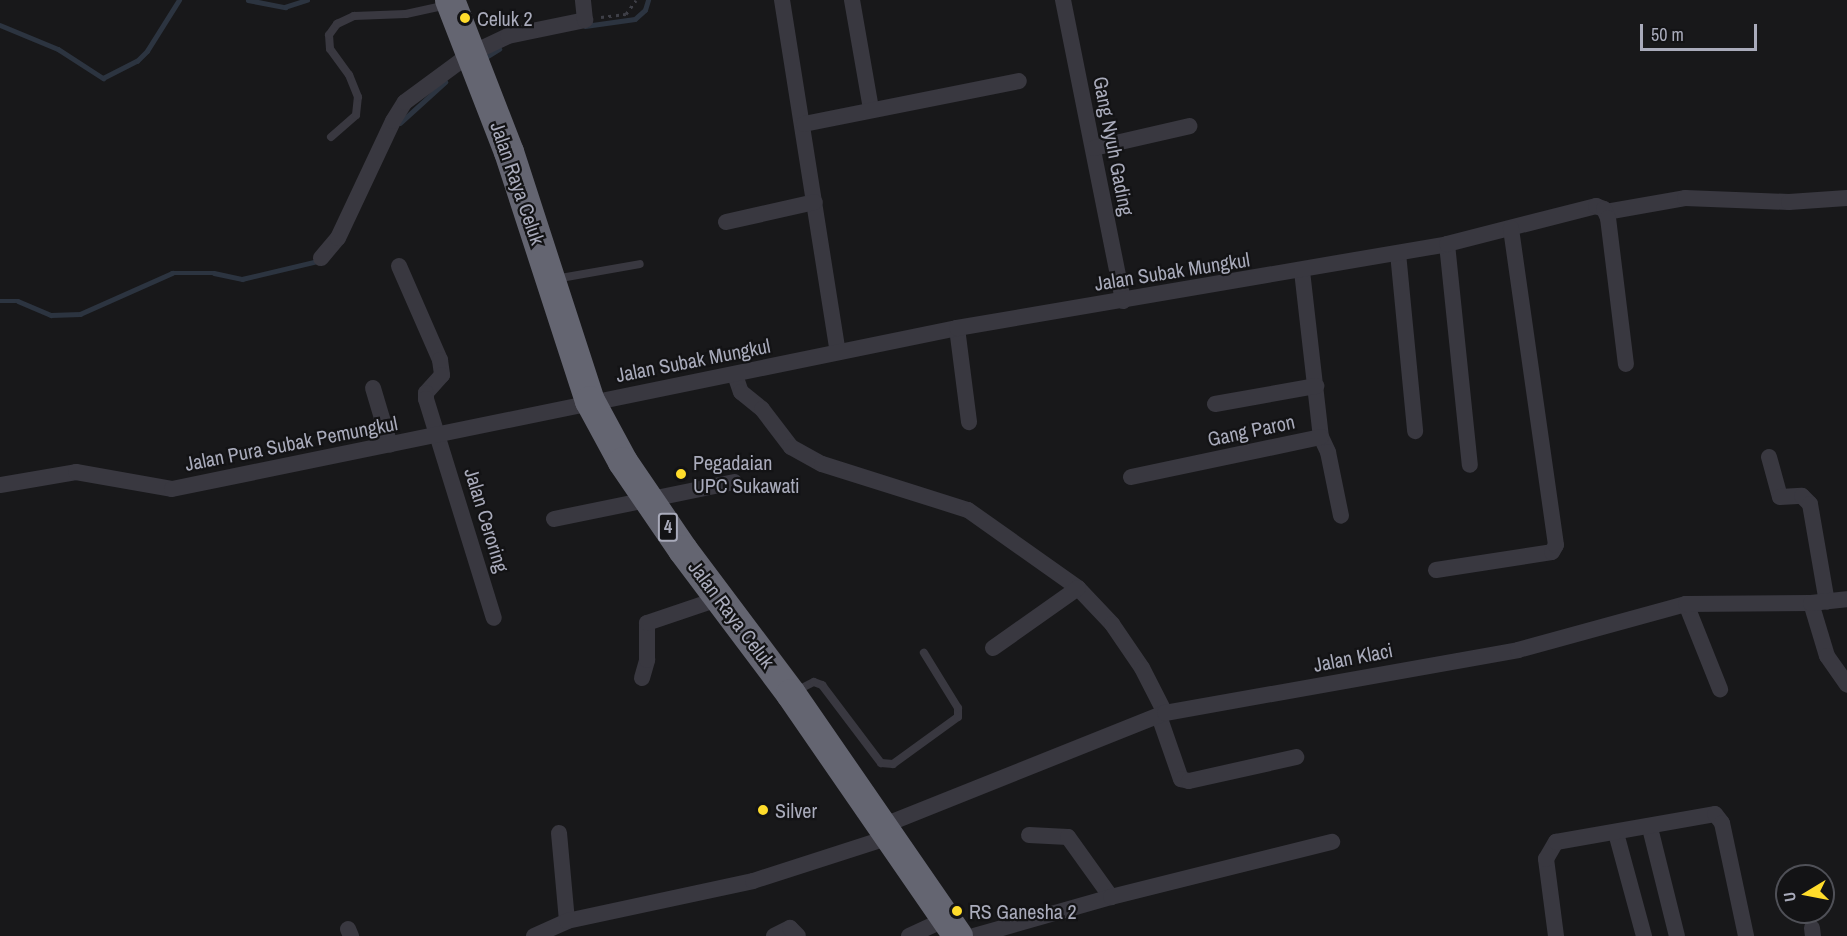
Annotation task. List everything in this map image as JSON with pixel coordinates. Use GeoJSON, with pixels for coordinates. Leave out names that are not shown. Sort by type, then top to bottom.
{"type":"FeatureCollection","features":[{"type":"Feature","properties":{"kind":"highway","name":"Jalan Raya Celuk"},"geometry":{"type":"LineString","coordinates":[[451,2],[552,280],[590,401],[623,462],[791,694],[886,831],[945,926]]}},
{"type":"Feature","properties":{"kind":"street"},"geometry":{"type":"LineString","coordinates":[[321,258],[338,238],[397,113],[473,60],[529,29],[585,20],[583,0]]}},
{"type":"Feature","properties":{"kind":"street"},"geometry":{"type":"LineString","coordinates":[[782,0],[804,124],[838,352]]}},
{"type":"Feature","properties":{"kind":"street"},"geometry":{"type":"LineString","coordinates":[[852,0],[871,109]]}},
{"type":"Feature","properties":{"kind":"street","name":"Gang Nyuh Gading"},"geometry":{"type":"LineString","coordinates":[[1063,0],[1123,301]]}},
{"type":"Feature","properties":{"kind":"street"},"geometry":{"type":"LineString","coordinates":[[804,124],[1020,81]]}},
{"type":"Feature","properties":{"kind":"street"},"geometry":{"type":"LineString","coordinates":[[1094,148],[1190,126]]}},
{"type":"Feature","properties":{"kind":"street","name":"Jalan Subak Mungkul"},"geometry":{"type":"LineString","coordinates":[[590,401],[735,375],[957,328],[1302,271],[1448,244],[1596,206],[1606,212],[1685,198],[1789,202],[1847,198]]}},
{"type":"Feature","properties":{"kind":"street"},"geometry":{"type":"LineString","coordinates":[[726,222],[815,202]]}},
{"type":"Feature","properties":{"kind":"street"},"geometry":{"type":"LineString","coordinates":[[1606,212],[1626,364]]}},
{"type":"Feature","properties":{"kind":"street"},"geometry":{"type":"LineString","coordinates":[[1436,570],[1552,552],[1556,544],[1511,228]]}},
{"type":"Feature","properties":{"kind":"street"},"geometry":{"type":"LineString","coordinates":[[1448,244],[1470,465]]}},
{"type":"Feature","properties":{"kind":"street"},"geometry":{"type":"LineString","coordinates":[[1398,253],[1414,431]]}},
{"type":"Feature","properties":{"kind":"street","name":"Jalan Ceroring"},"geometry":{"type":"LineString","coordinates":[[399,266],[440,360],[442,375],[426,393],[494,618]]}},
{"type":"Feature","properties":{"kind":"street","name":"Gang Paron"},"geometry":{"type":"LineString","coordinates":[[1131,477],[1321,437],[1302,271]]}},
{"type":"Feature","properties":{"kind":"street"},"geometry":{"type":"LineString","coordinates":[[957,328],[969,422]]}},
{"type":"Feature","properties":{"kind":"street"},"geometry":{"type":"LineString","coordinates":[[735,375],[741,392],[762,409],[791,447],[822,464],[968,510],[1078,588],[1112,624],[1136,659],[1162,714],[1181,779],[1189,781],[1296,757]]}},
{"type":"Feature","properties":{"kind":"street"},"geometry":{"type":"LineString","coordinates":[[1215,404],[1316,386]]}},
{"type":"Feature","properties":{"kind":"street"},"geometry":{"type":"LineString","coordinates":[[373,387],[390,444]]}},
{"type":"Feature","properties":{"kind":"street","name":"Jalan Pura Subak Pemungkul"},"geometry":{"type":"LineString","coordinates":[[0,485],[75,472],[172,489],[438,435],[590,401]]}},
{"type":"Feature","properties":{"kind":"street"},"geometry":{"type":"LineString","coordinates":[[1321,437],[1328,452],[1341,516]]}},
{"type":"Feature","properties":{"kind":"street"},"geometry":{"type":"LineString","coordinates":[[1769,456],[1780,497],[1802,496],[1810,504],[1819,603],[1827,656],[1847,685]]}},
{"type":"Feature","properties":{"kind":"street"},"geometry":{"type":"LineString","coordinates":[[554,519],[734,482]]}},
{"type":"Feature","properties":{"kind":"street"},"geometry":{"type":"LineString","coordinates":[[993,648],[1078,588]]}},
{"type":"Feature","properties":{"kind":"street"},"geometry":{"type":"LineString","coordinates":[[642,678],[647,660],[647,623],[721,598]]}},
{"type":"Feature","properties":{"kind":"street","name":"Jalan Klaci"},"geometry":{"type":"LineString","coordinates":[[534,936],[567,921],[753,881],[886,831],[1162,714],[1518,650],[1686,604],[1819,603],[1847,599]]}},
{"type":"Feature","properties":{"kind":"street"},"geometry":{"type":"LineString","coordinates":[[1686,604],[1720,689]]}},
{"type":"Feature","properties":{"kind":"street"},"geometry":{"type":"LineString","coordinates":[[1556,936],[1547,853],[1556,842],[1650,828],[1710,814],[1719,817],[1746,936]]}},
{"type":"Feature","properties":{"kind":"street"},"geometry":{"type":"LineString","coordinates":[[1650,828],[1677,936]]}},
{"type":"Feature","properties":{"kind":"street"},"geometry":{"type":"LineString","coordinates":[[559,833],[567,921]]}},
{"type":"Feature","properties":{"kind":"street"},"geometry":{"type":"LineString","coordinates":[[1616,833],[1644,936]]}},
{"type":"Feature","properties":{"kind":"street"},"geometry":{"type":"LineString","coordinates":[[1029,835],[1068,837],[1111,897]]}},
{"type":"Feature","properties":{"kind":"street"},"geometry":{"type":"LineString","coordinates":[[974,936],[1111,897],[1332,842]]}},
{"type":"Feature","properties":{"kind":"street"},"geometry":{"type":"LineString","coordinates":[[909,936],[945,926]]}},
{"type":"Feature","properties":{"kind":"street"},"geometry":{"type":"LineString","coordinates":[[774,936],[789,928],[798,936]]}},
{"type":"Feature","properties":{"kind":"lane"},"geometry":{"type":"LineString","coordinates":[[331,137],[356,115],[358,97],[349,75],[330,49],[329,34],[337,24],[354,16],[406,14],[451,2]]}},
{"type":"Feature","properties":{"kind":"lane"},"geometry":{"type":"LineString","coordinates":[[552,280],[640,264]]}},
{"type":"Feature","properties":{"kind":"lane"},"geometry":{"type":"LineString","coordinates":[[791,694],[809,683],[822,685],[881,763],[893,764],[958,717],[958,708],[924,653]]}},
{"type":"Feature","properties":{"kind":"path"},"geometry":{"type":"LineString","coordinates":[[585,20],[626,14],[636,0]]}},
{"type":"Feature","properties":{"kind":"waterway"},"geometry":{"type":"LineString","coordinates":[[0,25],[58,49],[103,78],[137,61],[147,51],[179,0]]}},
{"type":"Feature","properties":{"kind":"waterway"},"geometry":{"type":"LineString","coordinates":[[248,0],[285,7],[307,0]]}},
{"type":"Feature","properties":{"kind":"waterway"},"geometry":{"type":"LineString","coordinates":[[585,26],[635,19],[645,10],[648,0]]}},
{"type":"Feature","properties":{"kind":"waterway"},"geometry":{"type":"LineString","coordinates":[[483,59],[499,49]]}},
{"type":"Feature","properties":{"kind":"waterway"},"geometry":{"type":"LineString","coordinates":[[400,123],[445,82]]}},
{"type":"Feature","properties":{"kind":"waterway"},"geometry":{"type":"LineString","coordinates":[[0,301],[18,301],[51,315],[80,314],[172,273],[214,273],[242,279],[318,261]]}},
{"type":"Feature","properties":{"kind":"place","name":"Celuk 2"},"geometry":{"type":"Point","coordinates":[465,18]}},
{"type":"Feature","properties":{"kind":"place","name":"Pegadaian UPC Sukawati"},"geometry":{"type":"Point","coordinates":[681,474]}},
{"type":"Feature","properties":{"kind":"place","name":"Silver"},"geometry":{"type":"Point","coordinates":[763,810]}},
{"type":"Feature","properties":{"kind":"place","name":"RS Ganesha 2"},"geometry":{"type":"Point","coordinates":[957,911]}}]}
